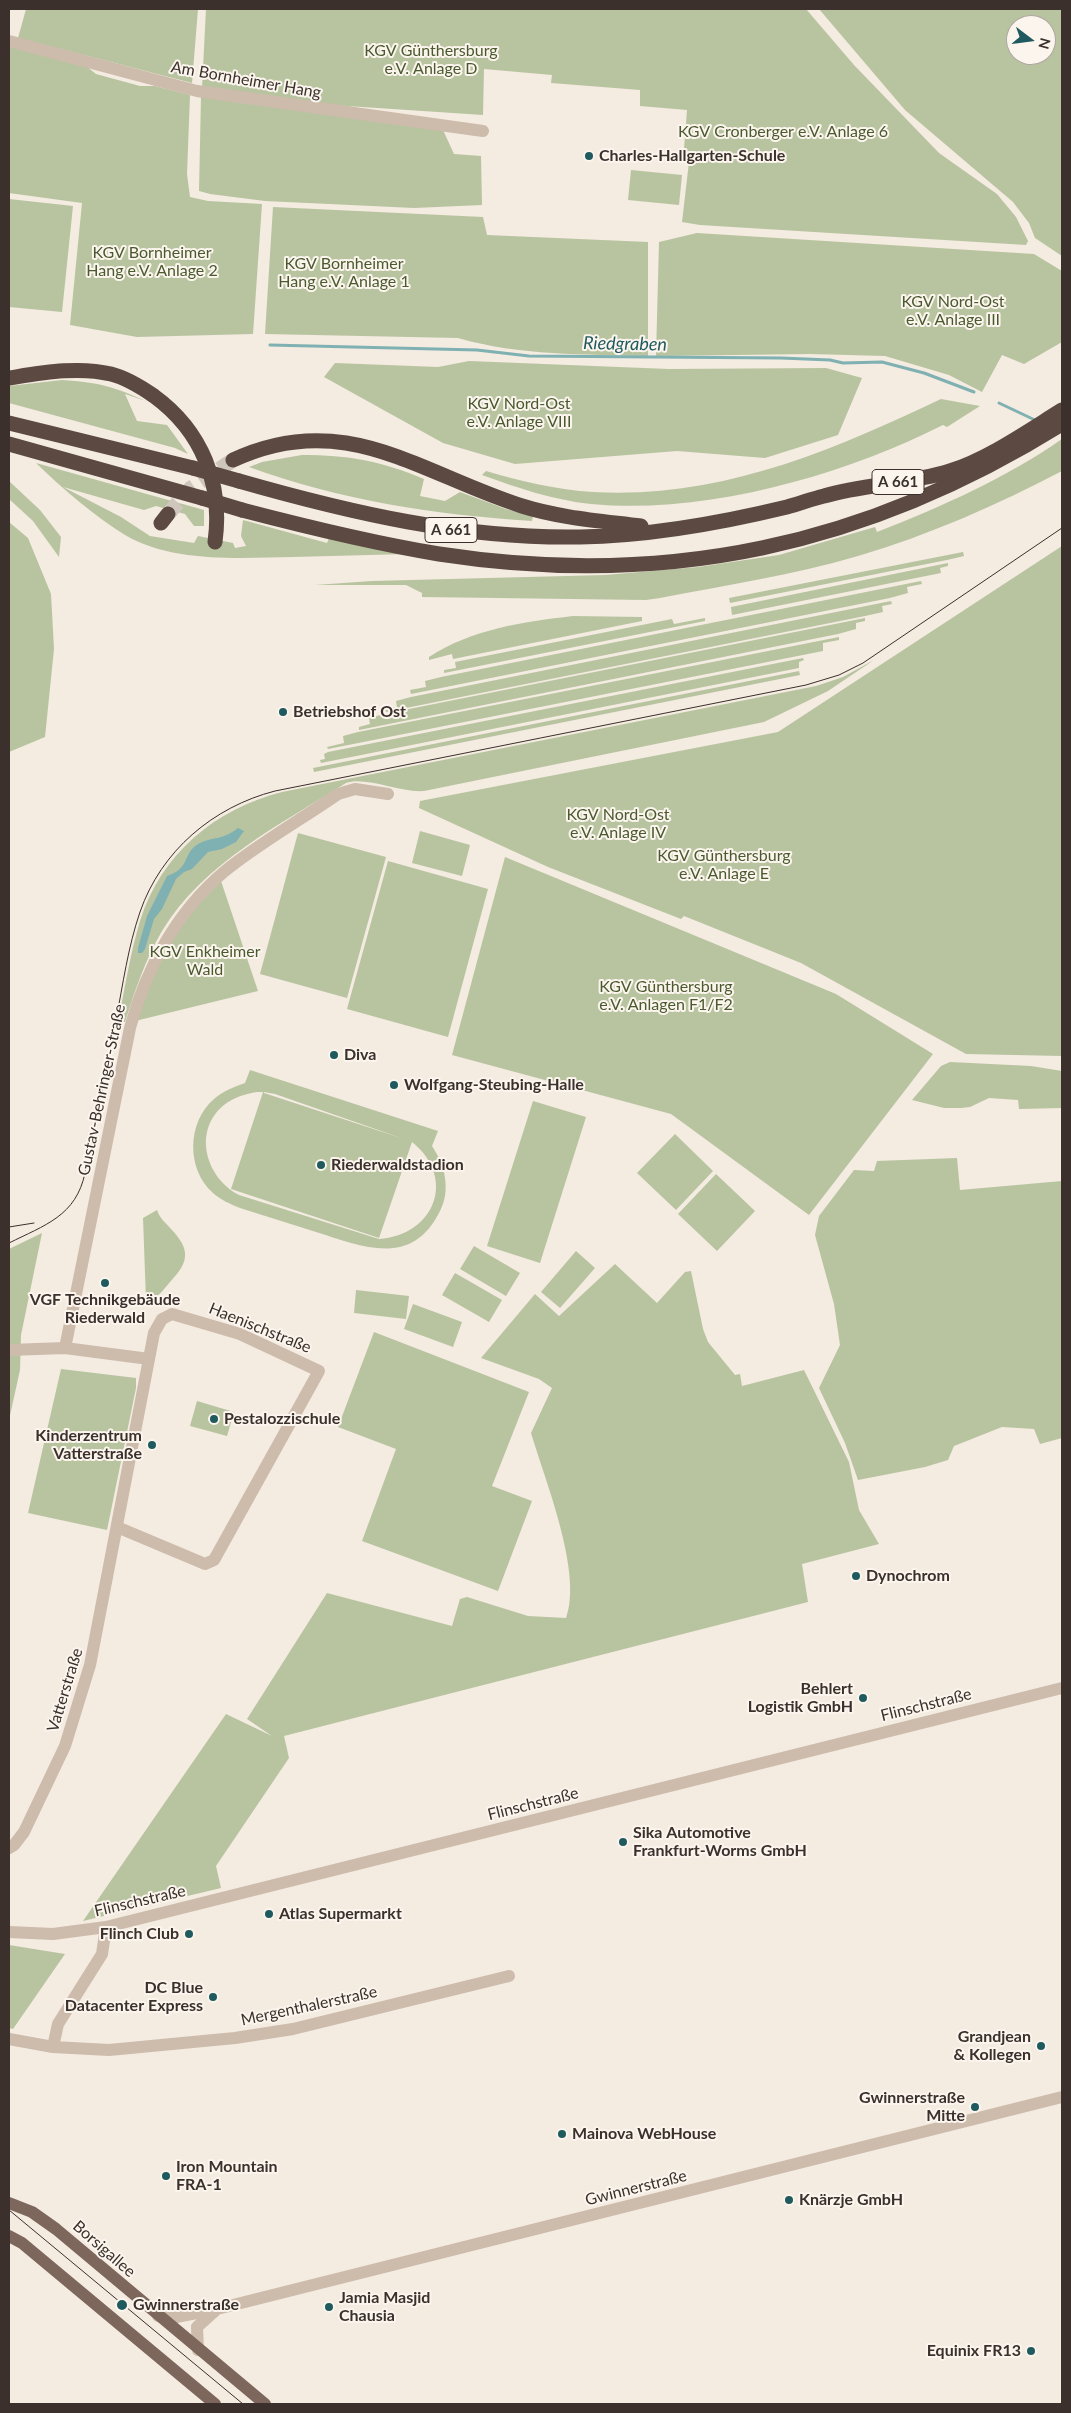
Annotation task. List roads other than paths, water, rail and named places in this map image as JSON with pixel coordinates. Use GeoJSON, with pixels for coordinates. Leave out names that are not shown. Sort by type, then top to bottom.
{"type":"FeatureCollection","features":[{"type":"Feature","properties":{"kind":"highway"},"geometry":{"type":"LineString","coordinates":[[9,378],[70,371],[97,372],[130,381],[161,401],[189,429],[208,464],[217,502],[215,542]]}},
{"type":"Feature","properties":{"kind":"highway","name":"A 661"},"geometry":{"type":"LineString","coordinates":[[9,444],[242,510],[341,535],[445,555],[539,564],[646,565],[741,554],[812,538],[878,516],[972,468],[1062,410]]}},
{"type":"Feature","properties":{"kind":"highway","name":"A 661"},"geometry":{"type":"LineString","coordinates":[[9,424],[193,468],[239,482],[368,515],[465,532],[580,537],[700,525],[789,507],[825,495],[972,468],[1021,450],[1062,424]]}},
{"type":"Feature","properties":{"kind":"highway"},"geometry":{"type":"LineString","coordinates":[[233,460],[279,443],[312,439],[342,441],[388,453],[472,488],[524,507],[588,520],[668,528]]}},
{"type":"Feature","properties":{"kind":"main road","name":"Borsigallee"},"geometry":{"type":"LineString","coordinates":[[9,2203],[32,2212],[56,2229],[262,2402]]}},
{"type":"Feature","properties":{"kind":"main road"},"geometry":{"type":"LineString","coordinates":[[9,2236],[26,2246],[215,2404]]}},
{"type":"Feature","properties":{"kind":"street","name":"Am Bornheimer Hang"},"geometry":{"type":"LineString","coordinates":[[9,41],[197,91],[240,99],[482,131]]}},
{"type":"Feature","properties":{"kind":"street","name":"Gustav-Behringer-Straße"},"geometry":{"type":"LineString","coordinates":[[65,1348],[130,1028],[143,989],[160,951],[182,917],[226,871],[338,794],[355,789],[388,794]]}},
{"type":"Feature","properties":{"kind":"street","name":"Haenischstraße"},"geometry":{"type":"LineString","coordinates":[[117,1527],[205,1564],[214,1560],[319,1370],[240,1334],[177,1314],[167,1316],[159,1323],[154,1333],[149,1358]]}},
{"type":"Feature","properties":{"kind":"street"},"geometry":{"type":"LineString","coordinates":[[9,1350],[65,1348],[149,1358]]}},
{"type":"Feature","properties":{"kind":"street","name":"Vatterstraße"},"geometry":{"type":"LineString","coordinates":[[9,1848],[14,1845],[24,1832],[73,1726],[96,1642],[149,1358]]}},
{"type":"Feature","properties":{"kind":"street","name":"Flinschstraße"},"geometry":{"type":"LineString","coordinates":[[9,1932],[53,1934],[106,1927],[1062,1688]]}},
{"type":"Feature","properties":{"kind":"street"},"geometry":{"type":"LineString","coordinates":[[53,2047],[58,2024],[102,1954],[106,1927]]}},
{"type":"Feature","properties":{"kind":"street","name":"Mergenthalerstraße"},"geometry":{"type":"LineString","coordinates":[[9,2039],[53,2047],[109,2050],[262,2035],[509,1976]]}},
{"type":"Feature","properties":{"kind":"street","name":"Gwinnerstraße"},"geometry":{"type":"LineString","coordinates":[[158,2316],[171,2318],[217,2310],[1062,2097]]}},
{"type":"Feature","properties":{"kind":"street","name":"Gwinnerstraße"},"geometry":{"type":"LineString","coordinates":[[198,2350],[197,2327],[217,2310]]}},
{"type":"Feature","properties":{"kind":"water"},"geometry":{"type":"Polygon","coordinates":[[[238,828],[244,831],[236,842],[222,849],[208,852],[192,869],[184,872],[176,879],[162,909],[154,919],[145,949],[142,953],[138,953],[147,916],[167,876],[180,869],[190,852],[198,844],[227,835],[238,828]]]}},
{"type":"Feature","properties":{"kind":"waterway","name":"Riedgraben"},"geometry":{"type":"LineString","coordinates":[[270,345],[477,350],[529,356],[781,358],[830,360],[843,363],[882,362],[924,373],[974,392]]}},
{"type":"Feature","properties":{"kind":"waterway","name":"Riedgraben"},"geometry":{"type":"LineString","coordinates":[[999,403],[1037,421]]}},
{"type":"Feature","properties":{"kind":"tunnel"},"geometry":{"type":"LineString","coordinates":[[168,514],[191,488],[233,460]]}},
{"type":"Feature","properties":{"kind":"tram line"},"geometry":{"type":"LineString","coordinates":[[9,1243],[35,1231],[57,1217],[74,1200],[81,1188],[129,952],[140,912],[149,890],[161,870],[176,851],[211,820],[252,798],[275,791],[806,685],[839,675],[863,663],[1062,528]]}},
{"type":"Feature","properties":{"kind":"tram line"},"geometry":{"type":"LineString","coordinates":[[9,1227],[34,1223]]}},
{"type":"Feature","properties":{"kind":"tram line"},"geometry":{"type":"LineString","coordinates":[[9,2210],[243,2404]]}},
{"type":"Feature","properties":{"kind":"place","name":"Charles-Hallgarten-Schule"},"geometry":{"type":"Point","coordinates":[589,156]}},
{"type":"Feature","properties":{"kind":"place","name":"Betriebshof Ost"},"geometry":{"type":"Point","coordinates":[283,712]}},
{"type":"Feature","properties":{"kind":"place","name":"Diva"},"geometry":{"type":"Point","coordinates":[334,1055]}},
{"type":"Feature","properties":{"kind":"place","name":"Wolfgang-Steubing-Halle"},"geometry":{"type":"Point","coordinates":[394,1085]}},
{"type":"Feature","properties":{"kind":"place","name":"Riederwaldstadion"},"geometry":{"type":"Point","coordinates":[321,1165]}},
{"type":"Feature","properties":{"kind":"place","name":"VGF Technikgebäude Riederwald"},"geometry":{"type":"Point","coordinates":[105,1283]}},
{"type":"Feature","properties":{"kind":"place","name":"Pestalozzischule"},"geometry":{"type":"Point","coordinates":[214,1419]}},
{"type":"Feature","properties":{"kind":"place","name":"Kinderzentrum Vatterstraße"},"geometry":{"type":"Point","coordinates":[152,1445]}},
{"type":"Feature","properties":{"kind":"place","name":"Dynochrom"},"geometry":{"type":"Point","coordinates":[856,1576]}},
{"type":"Feature","properties":{"kind":"place","name":"Behlert Logistik GmbH"},"geometry":{"type":"Point","coordinates":[863,1698]}},
{"type":"Feature","properties":{"kind":"place","name":"Sika Automotive Frankfurt-Worms GmbH"},"geometry":{"type":"Point","coordinates":[623,1842]}},
{"type":"Feature","properties":{"kind":"place","name":"Atlas Supermarkt"},"geometry":{"type":"Point","coordinates":[269,1914]}},
{"type":"Feature","properties":{"kind":"place","name":"Flinch Club"},"geometry":{"type":"Point","coordinates":[189,1934]}},
{"type":"Feature","properties":{"kind":"place","name":"DC Blue Datacenter Express"},"geometry":{"type":"Point","coordinates":[213,1997]}},
{"type":"Feature","properties":{"kind":"place","name":"Grandjean & Kollegen"},"geometry":{"type":"Point","coordinates":[1041,2046]}},
{"type":"Feature","properties":{"kind":"place","name":"Gwinnerstraße Mitte"},"geometry":{"type":"Point","coordinates":[975,2107]}},
{"type":"Feature","properties":{"kind":"place","name":"Mainova WebHouse"},"geometry":{"type":"Point","coordinates":[562,2134]}},
{"type":"Feature","properties":{"kind":"place","name":"Iron Mountain FRA-1"},"geometry":{"type":"Point","coordinates":[166,2176]}},
{"type":"Feature","properties":{"kind":"place","name":"Knärzje GmbH"},"geometry":{"type":"Point","coordinates":[789,2200]}},
{"type":"Feature","properties":{"kind":"place","name":"Gwinnerstraße"},"geometry":{"type":"Point","coordinates":[122,2305]}},
{"type":"Feature","properties":{"kind":"place","name":"Jamia Masjid Chausia"},"geometry":{"type":"Point","coordinates":[329,2307]}},
{"type":"Feature","properties":{"kind":"place","name":"Equinix FR13"},"geometry":{"type":"Point","coordinates":[1031,2351]}},
{"type":"Feature","properties":{"kind":"park label","name":"KGV Günthersburg e.V. Anlage D"},"geometry":{"type":"Point","coordinates":[431,60]}},
{"type":"Feature","properties":{"kind":"park label","name":"KGV Cronberger e.V. Anlage 6"},"geometry":{"type":"Point","coordinates":[783,132]}},
{"type":"Feature","properties":{"kind":"park label","name":"KGV Bornheimer Hang e.V. Anlage 2"},"geometry":{"type":"Point","coordinates":[152,262]}},
{"type":"Feature","properties":{"kind":"park label","name":"KGV Bornheimer Hang e.V. Anlage 1"},"geometry":{"type":"Point","coordinates":[344,273]}},
{"type":"Feature","properties":{"kind":"park label","name":"KGV Nord-Ost e.V. Anlage III"},"geometry":{"type":"Point","coordinates":[953,311]}},
{"type":"Feature","properties":{"kind":"park label","name":"KGV Nord-Ost e.V. Anlage VIII"},"geometry":{"type":"Point","coordinates":[519,413]}},
{"type":"Feature","properties":{"kind":"park label","name":"KGV Nord-Ost e.V. Anlage IV"},"geometry":{"type":"Point","coordinates":[618,824]}},
{"type":"Feature","properties":{"kind":"park label","name":"KGV Günthersburg e.V. Anlage E"},"geometry":{"type":"Point","coordinates":[724,865]}},
{"type":"Feature","properties":{"kind":"park label","name":"KGV Enkheimer Wald"},"geometry":{"type":"Point","coordinates":[205,961]}},
{"type":"Feature","properties":{"kind":"park label","name":"KGV Günthersburg e.V. Anlagen F1/F2"},"geometry":{"type":"Point","coordinates":[666,996]}}]}
